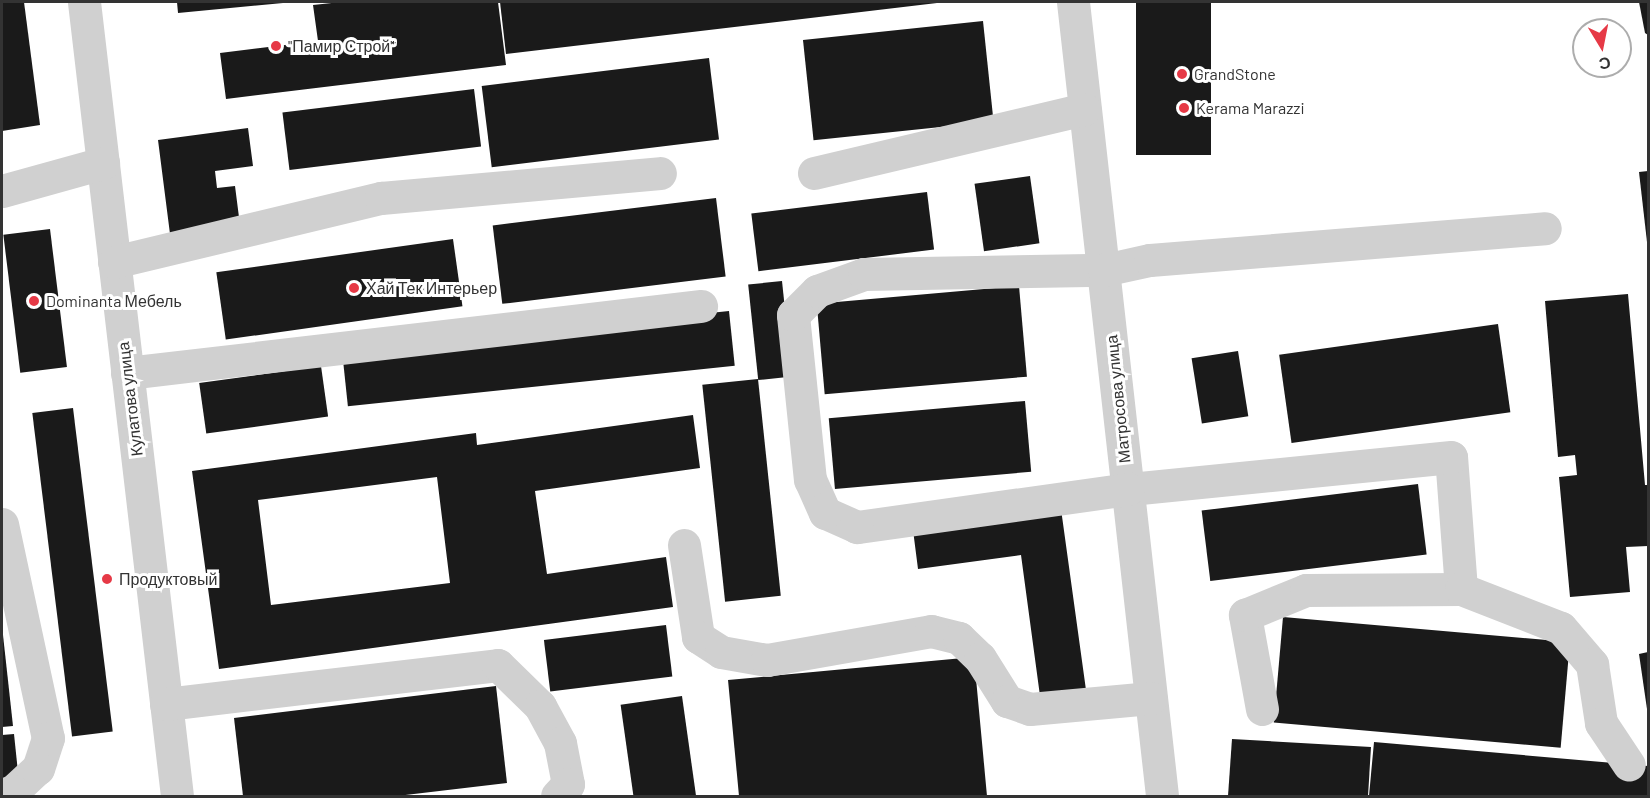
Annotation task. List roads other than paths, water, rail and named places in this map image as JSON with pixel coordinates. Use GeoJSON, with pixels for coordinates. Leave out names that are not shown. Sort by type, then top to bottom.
{"type":"FeatureCollection","features":[{"type":"Feature","properties":{"kind":"street","name":"Кулатова улица"},"geometry":{"type":"LineString","coordinates":[[84,2],[177,796]]}},
{"type":"Feature","properties":{"kind":"street","name":"Матросова улица"},"geometry":{"type":"LineString","coordinates":[[1073,2],[1162,796]]}},
{"type":"Feature","properties":{"kind":"street"},"geometry":{"type":"LineString","coordinates":[[814,172],[1085,109]]}},
{"type":"Feature","properties":{"kind":"street"},"geometry":{"type":"LineString","coordinates":[[2,190],[103,163]]}},
{"type":"Feature","properties":{"kind":"street"},"geometry":{"type":"LineString","coordinates":[[114,262],[381,198],[660,173]]}},
{"type":"Feature","properties":{"kind":"street"},"geometry":{"type":"LineString","coordinates":[[1461,589],[1450,457],[1128,489],[857,527],[825,513],[810,480],[793,315],[818,291],[864,274],[1104,270],[1149,260],[1545,228]]}},
{"type":"Feature","properties":{"kind":"street"},"geometry":{"type":"LineString","coordinates":[[127,373],[701,306]]}},
{"type":"Feature","properties":{"kind":"street"},"geometry":{"type":"LineString","coordinates":[[2,524],[48,738],[38,768],[13,791],[2,795]]}},
{"type":"Feature","properties":{"kind":"street"},"geometry":{"type":"LineString","coordinates":[[684,545],[698,637],[721,652],[767,660],[931,631],[959,638],[980,658],[1007,701],[1030,709],[1151,698]]}},
{"type":"Feature","properties":{"kind":"street"},"geometry":{"type":"LineString","coordinates":[[1262,709],[1245,615],[1306,590],[1461,589],[1561,628],[1592,664],[1601,723],[1629,765]]}},
{"type":"Feature","properties":{"kind":"street"},"geometry":{"type":"LineString","coordinates":[[166,704],[498,665],[540,706],[560,743],[568,784],[557,796]]}},
{"type":"Feature","properties":{"kind":"place","name":"\"Памир Строй\""},"geometry":{"type":"Point","coordinates":[276,46]}},
{"type":"Feature","properties":{"kind":"place","name":"GrandStone"},"geometry":{"type":"Point","coordinates":[1182,74]}},
{"type":"Feature","properties":{"kind":"place","name":"Kerama Marazzi"},"geometry":{"type":"Point","coordinates":[1184,108]}},
{"type":"Feature","properties":{"kind":"place","name":"Хай Тек Интерьер"},"geometry":{"type":"Point","coordinates":[354,288]}},
{"type":"Feature","properties":{"kind":"place","name":"Dominanta Мебель"},"geometry":{"type":"Point","coordinates":[34,301]}},
{"type":"Feature","properties":{"kind":"place","name":"Продуктовый"},"geometry":{"type":"Point","coordinates":[107,579]}}]}
